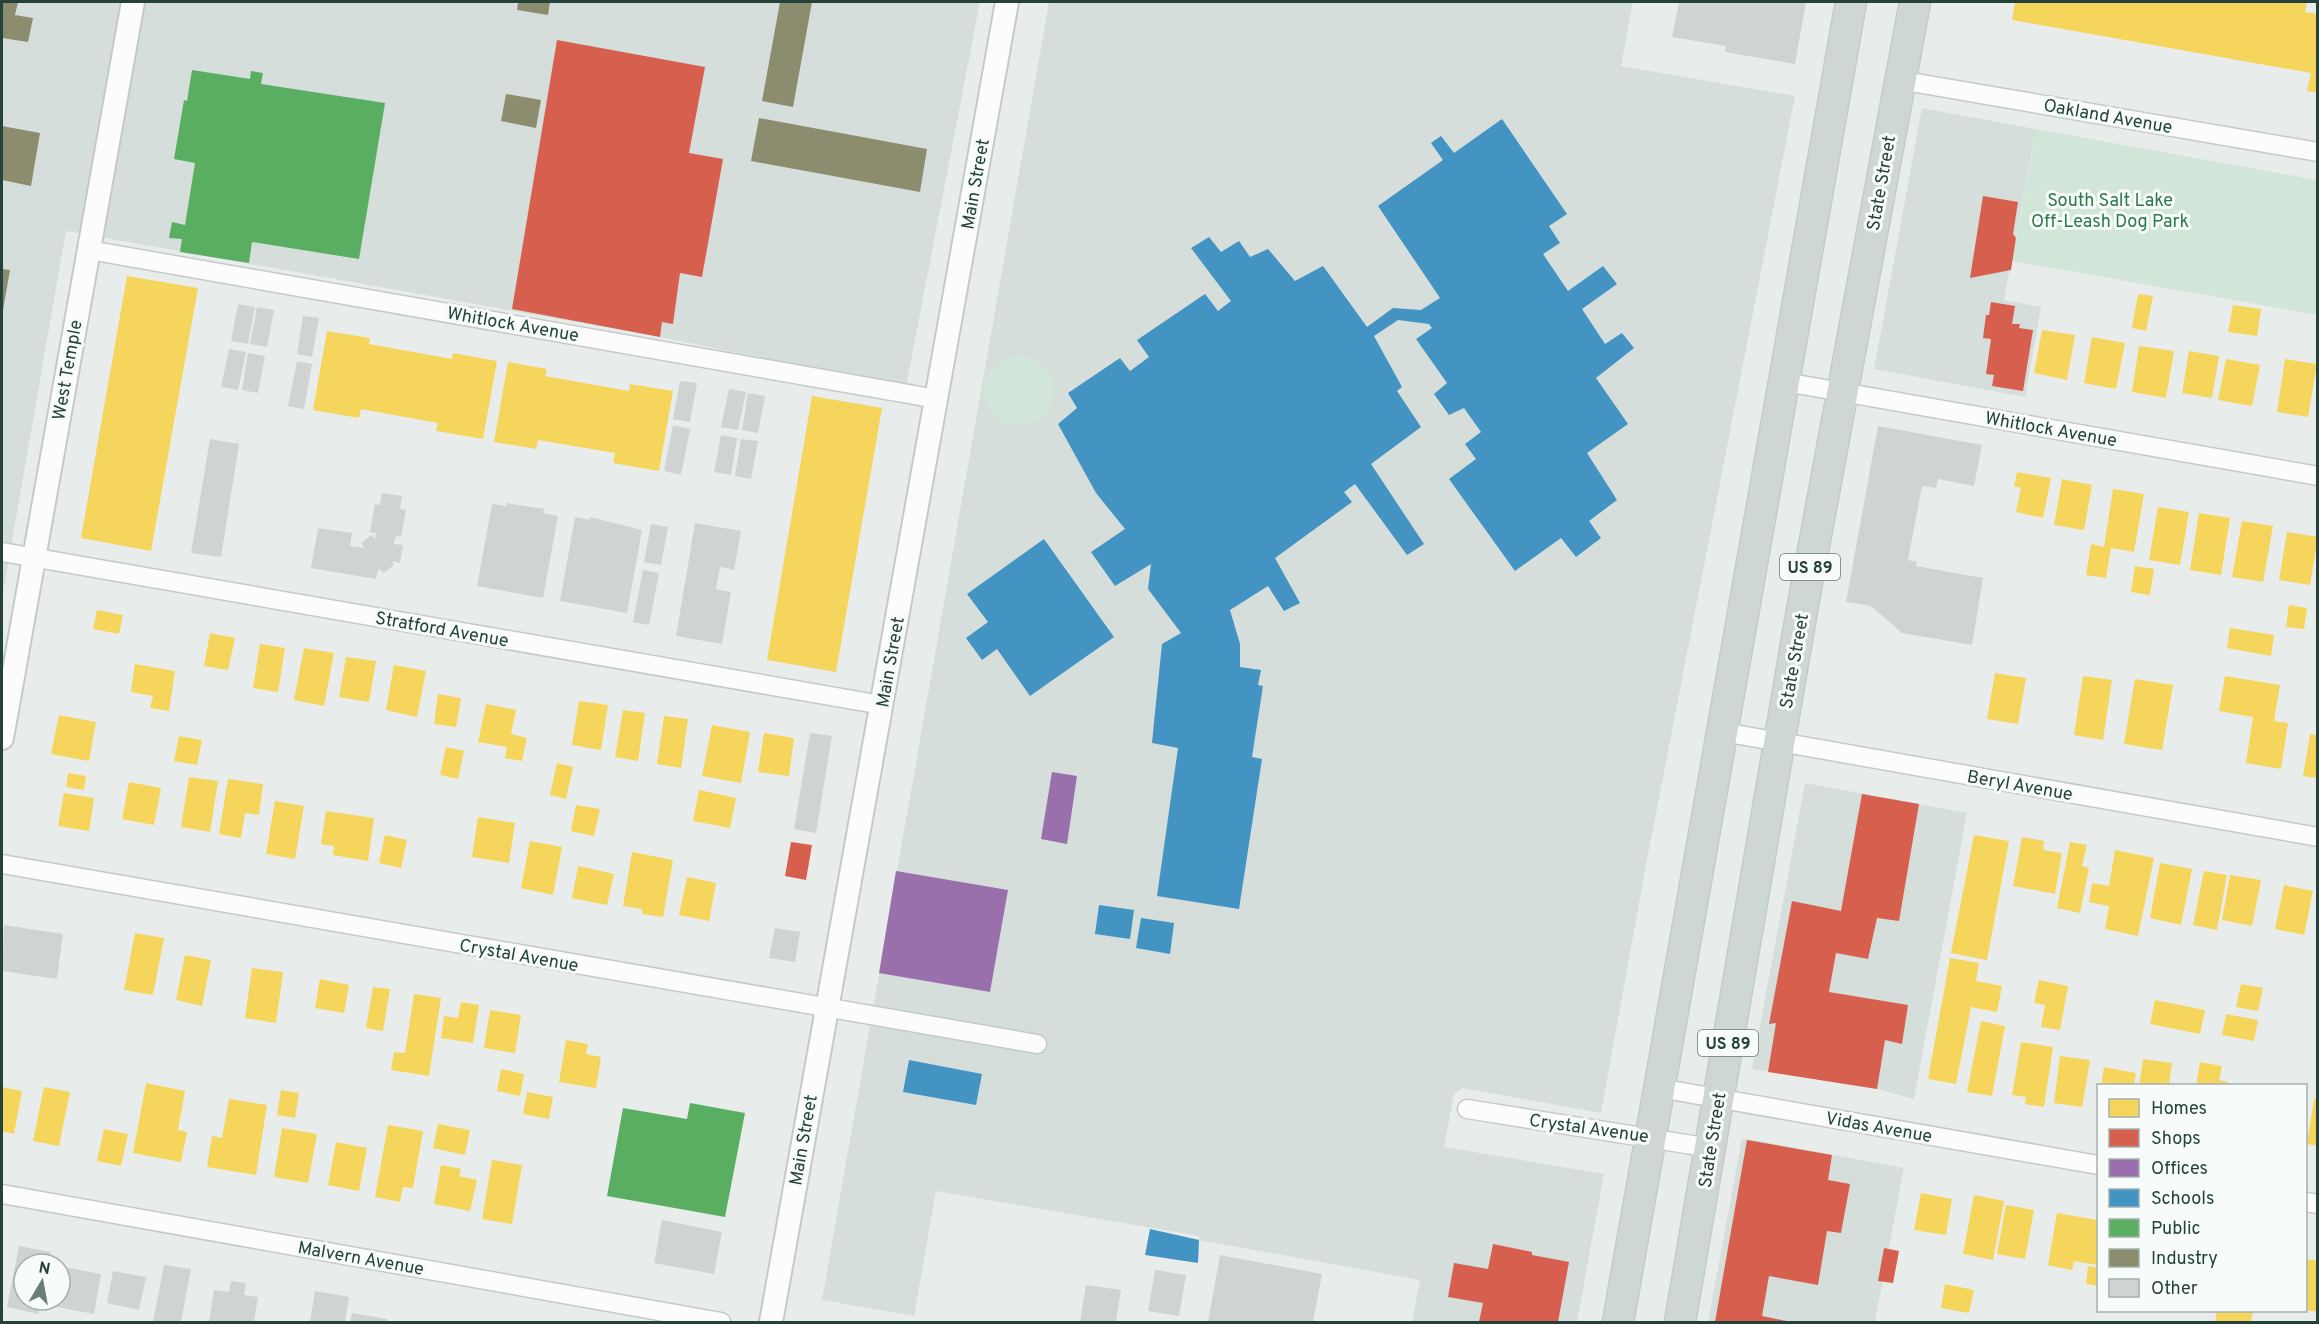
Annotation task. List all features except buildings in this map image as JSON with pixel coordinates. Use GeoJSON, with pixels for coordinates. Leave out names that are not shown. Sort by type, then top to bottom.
{"type":"FeatureCollection","features":[{"type":"Feature","properties":{"kind":"main road","name":"US 89"},"geometry":{"type":"LineString","coordinates":[[1618,1323],[1851,2]]}},
{"type":"Feature","properties":{"kind":"main road","name":"State Street"},"geometry":{"type":"LineString","coordinates":[[1680,1323],[1780,743],[1915,2]]}},
{"type":"Feature","properties":{"kind":"street","name":"West Temple"},"geometry":{"type":"LineString","coordinates":[[2,738],[133,2]]}},
{"type":"Feature","properties":{"kind":"street","name":"Main Street"},"geometry":{"type":"LineString","coordinates":[[771,1323],[1007,2]]}},
{"type":"Feature","properties":{"kind":"street","name":"Oakland Avenue"},"geometry":{"type":"LineString","coordinates":[[1899,80],[2318,152]]}},
{"type":"Feature","properties":{"kind":"street","name":"Whitlock Avenue"},"geometry":{"type":"LineString","coordinates":[[89,250],[937,399]]}},
{"type":"Feature","properties":{"kind":"street","name":"Whitlock Avenue"},"geometry":{"type":"LineString","coordinates":[[1785,381],[2318,476]]}},
{"type":"Feature","properties":{"kind":"street","name":"Stratford Avenue"},"geometry":{"type":"LineString","coordinates":[[2,552],[882,705]]}},
{"type":"Feature","properties":{"kind":"street","name":"Beryl Avenue"},"geometry":{"type":"LineString","coordinates":[[1723,732],[2318,837]]}},
{"type":"Feature","properties":{"kind":"street","name":"Crystal Avenue"},"geometry":{"type":"LineString","coordinates":[[2,864],[1037,1044]]}},
{"type":"Feature","properties":{"kind":"street","name":"Vidas Avenue"},"geometry":{"type":"LineString","coordinates":[[1659,1088],[2097,1166]]}},
{"type":"Feature","properties":{"kind":"street","name":"Crystal Avenue"},"geometry":{"type":"LineString","coordinates":[[1467,1109],[1711,1148]]}},
{"type":"Feature","properties":{"kind":"street","name":"Malvern Avenue"},"geometry":{"type":"LineString","coordinates":[[2,1194],[721,1323]]}},
{"type":"Feature","properties":{"kind":"shaded area"},"geometry":{"type":"Polygon","coordinates":[[[2,2],[980,2],[906,387],[660,337],[66,231],[2,599],[2,2]]]}},
{"type":"Feature","properties":{"kind":"shaded area"},"geometry":{"type":"Polygon","coordinates":[[[1049,2],[1633,2],[1621,66],[1795,96],[1647,860],[1601,1113],[1463,1088],[1454,1094],[1444,1147],[1604,1174],[1577,1322],[1412,1322],[1420,1280],[1199,1240],[1199,1236],[936,1191],[914,1316],[822,1300],[1049,2]]]}},
{"type":"Feature","properties":{"kind":"shaded area"},"geometry":{"type":"Polygon","coordinates":[[[1922,108],[2036,129],[2004,300],[2041,307],[2025,397],[1874,369],[1922,108]]]}},
{"type":"Feature","properties":{"kind":"shaded area"},"geometry":{"type":"Polygon","coordinates":[[[1805,783],[1967,813],[1914,1099],[1877,1089],[1752,1069],[1805,783]]]}},
{"type":"Feature","properties":{"kind":"shaded area"},"geometry":{"type":"Polygon","coordinates":[[[1742,1138],[1904,1168],[1875,1322],[1708,1322],[1742,1138]]]}},
{"type":"Feature","properties":{"kind":"green space","name":"South Salt Lake Off-Leash Dog Park"},"geometry":{"type":"Polygon","coordinates":[[[2036,129],[2317,180],[2317,315],[2012,261],[2036,129]]]}},
{"type":"Feature","properties":{"kind":"green space"},"geometry":{"type":"Polygon","coordinates":[[[1019,356],[1038,362],[1048,372],[1054,391],[1048,410],[1038,420],[1019,426],[1000,420],[990,410],[984,391],[990,372],[1000,362],[1019,356]]]}}]}
